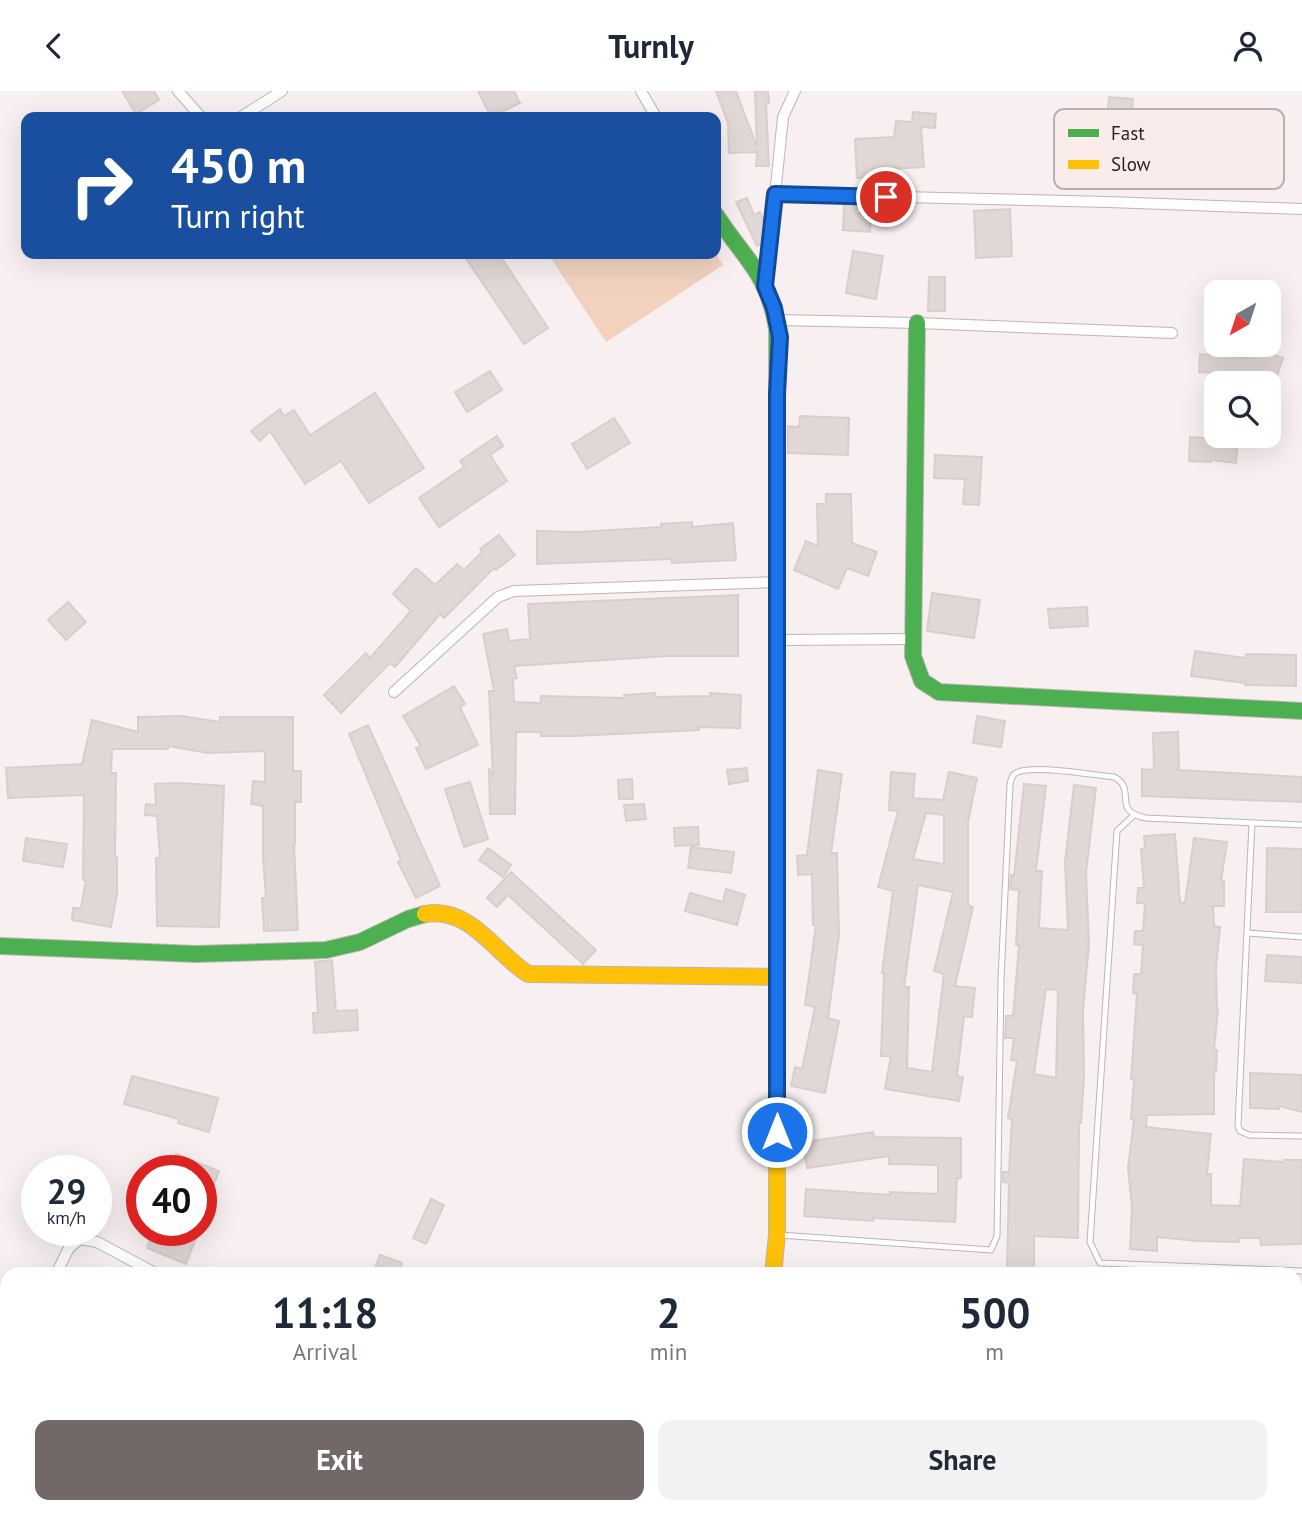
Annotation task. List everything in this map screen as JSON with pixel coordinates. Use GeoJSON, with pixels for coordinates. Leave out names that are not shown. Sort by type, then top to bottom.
{"type":"FeatureCollection","features":[{"type":"Feature","properties":{"kind":"street"},"geometry":{"type":"LineString","coordinates":[[178,91],[197,112]]}},
{"type":"Feature","properties":{"kind":"street"},"geometry":{"type":"LineString","coordinates":[[249,112],[282,91]]}},
{"type":"Feature","properties":{"kind":"street"},"geometry":{"type":"LineString","coordinates":[[640,91],[653,112]]}},
{"type":"Feature","properties":{"kind":"street"},"geometry":{"type":"LineString","coordinates":[[765,286],[783,117],[795,91]]}},
{"type":"Feature","properties":{"kind":"street"},"geometry":{"type":"LineString","coordinates":[[775,194],[1302,209]]}},
{"type":"Feature","properties":{"kind":"street"},"geometry":{"type":"LineString","coordinates":[[721,224],[755,266],[777,320],[780,337],[777,394],[777,1235],[774,1267]]}},
{"type":"Feature","properties":{"kind":"street"},"geometry":{"type":"LineString","coordinates":[[777,320],[1172,334]]}},
{"type":"Feature","properties":{"kind":"street"},"geometry":{"type":"LineString","coordinates":[[917,323],[913,656],[922,681],[939,692],[1302,712]]}},
{"type":"Feature","properties":{"kind":"street"},"geometry":{"type":"LineString","coordinates":[[394,692],[498,597],[514,591],[777,582]]}},
{"type":"Feature","properties":{"kind":"street"},"geometry":{"type":"LineString","coordinates":[[777,640],[913,639]]}},
{"type":"Feature","properties":{"kind":"street"},"geometry":{"type":"LineString","coordinates":[[0,946],[236,955],[314,951],[349,947],[412,918],[440,912],[456,916],[484,935],[518,969],[528,974],[777,977]]}},
{"type":"Feature","properties":{"kind":"street"},"geometry":{"type":"LineString","coordinates":[[60,1267],[69,1248],[80,1239],[96,1242],[144,1267]]}},
{"type":"Feature","properties":{"kind":"lane"},"geometry":{"type":"LineString","coordinates":[[777,1235],[991,1250],[997,1236],[1001,979],[1012,776],[1017,772],[1032,769],[1114,778],[1120,781],[1125,790],[1126,808],[1133,816],[1302,825]]}},
{"type":"Feature","properties":{"kind":"lane"},"geometry":{"type":"LineString","coordinates":[[1133,816],[1117,831],[1090,1242],[1100,1263],[1201,1267]]}},
{"type":"Feature","properties":{"kind":"lane"},"geometry":{"type":"LineString","coordinates":[[1252,823],[1238,1125],[1240,1131],[1249,1135],[1302,1136]]}},
{"type":"Feature","properties":{"kind":"lane"},"geometry":{"type":"LineString","coordinates":[[1247,933],[1302,937]]}},
{"type":"Feature","properties":{"kind":"shaded area"},"geometry":{"type":"Polygon","coordinates":[[[551,259],[719,259],[723,265],[606,342],[551,259]]]}},
{"type":"Feature","properties":{"kind":"building"},"geometry":{"type":"Polygon","coordinates":[[[122,91],[154,91],[159,100],[135,112],[122,91]]]}},
{"type":"Feature","properties":{"kind":"building"},"geometry":{"type":"Polygon","coordinates":[[[478,91],[514,91],[520,103],[501,112],[488,112],[478,91]]]}},
{"type":"Feature","properties":{"kind":"building"},"geometry":{"type":"Polygon","coordinates":[[[716,91],[736,91],[757,147],[755,91],[768,91],[769,103],[766,103],[769,166],[756,166],[757,152],[729,153],[728,123],[716,91]]]}},
{"type":"Feature","properties":{"kind":"building"},"geometry":{"type":"Polygon","coordinates":[[[1109,97],[1133,99],[1132,109],[1108,109],[1109,97]]]}},
{"type":"Feature","properties":{"kind":"building"},"geometry":{"type":"Polygon","coordinates":[[[913,112],[936,114],[935,128],[921,127],[924,167],[887,169],[888,176],[857,178],[855,139],[894,137],[896,121],[912,122],[913,112]]]}},
{"type":"Feature","properties":{"kind":"building"},"geometry":{"type":"Polygon","coordinates":[[[747,198],[754,215],[760,212],[764,222],[762,244],[757,246],[736,202],[747,198]]]}},
{"type":"Feature","properties":{"kind":"building"},"geometry":{"type":"Polygon","coordinates":[[[844,204],[857,205],[856,213],[871,214],[870,232],[843,230],[844,204]]]}},
{"type":"Feature","properties":{"kind":"building"},"geometry":{"type":"Polygon","coordinates":[[[1010,209],[1012,256],[976,258],[974,211],[1010,209]]]}},
{"type":"Feature","properties":{"kind":"building"},"geometry":{"type":"Polygon","coordinates":[[[853,251],[883,256],[876,299],[846,293],[853,251]]]}},
{"type":"Feature","properties":{"kind":"building"},"geometry":{"type":"Polygon","coordinates":[[[466,259],[502,259],[548,328],[524,344],[466,259]]]}},
{"type":"Feature","properties":{"kind":"building"},"geometry":{"type":"Polygon","coordinates":[[[929,277],[945,277],[945,311],[928,311],[929,277]]]}},
{"type":"Feature","properties":{"kind":"building"},"geometry":{"type":"Polygon","coordinates":[[[1200,354],[1204,354],[1204,357],[1283,358],[1279,371],[1199,372],[1200,354]]]}},
{"type":"Feature","properties":{"kind":"building"},"geometry":{"type":"Polygon","coordinates":[[[490,371],[502,390],[467,412],[455,392],[490,371]]]}},
{"type":"Feature","properties":{"kind":"building"},"geometry":{"type":"Polygon","coordinates":[[[375,393],[424,468],[369,503],[341,461],[305,484],[270,431],[260,441],[251,431],[280,409],[284,416],[294,410],[310,435],[375,393]]]}},
{"type":"Feature","properties":{"kind":"building"},"geometry":{"type":"Polygon","coordinates":[[[800,416],[849,418],[848,455],[788,453],[788,426],[799,427],[800,416]]]}},
{"type":"Feature","properties":{"kind":"building"},"geometry":{"type":"Polygon","coordinates":[[[614,418],[630,443],[587,469],[572,444],[614,418]]]}},
{"type":"Feature","properties":{"kind":"building"},"geometry":{"type":"Polygon","coordinates":[[[497,436],[503,446],[490,455],[507,481],[439,527],[419,498],[464,467],[460,461],[497,436]]]}},
{"type":"Feature","properties":{"kind":"building"},"geometry":{"type":"Polygon","coordinates":[[[1190,437],[1204,438],[1204,448],[1237,448],[1236,463],[1189,461],[1190,437]]]}},
{"type":"Feature","properties":{"kind":"building"},"geometry":{"type":"Polygon","coordinates":[[[935,455],[982,457],[979,505],[963,504],[965,479],[934,478],[935,455]]]}},
{"type":"Feature","properties":{"kind":"building"},"geometry":{"type":"Polygon","coordinates":[[[826,494],[851,494],[852,543],[877,552],[868,576],[847,568],[838,589],[794,570],[806,541],[818,546],[817,504],[826,504],[826,494]]]}},
{"type":"Feature","properties":{"kind":"building"},"geometry":{"type":"Polygon","coordinates":[[[692,522],[692,527],[733,523],[736,560],[672,563],[672,559],[537,564],[537,531],[578,532],[661,527],[661,524],[692,522]]]}},
{"type":"Feature","properties":{"kind":"building"},"geometry":{"type":"Polygon","coordinates":[[[499,535],[515,555],[496,570],[494,568],[444,618],[440,614],[395,667],[390,663],[341,713],[324,695],[366,653],[370,658],[411,611],[393,594],[416,568],[435,585],[457,564],[464,570],[482,552],[480,549],[499,535]]]}},
{"type":"Feature","properties":{"kind":"building"},"geometry":{"type":"Polygon","coordinates":[[[932,593],[980,600],[974,638],[927,631],[932,593]]]}},
{"type":"Feature","properties":{"kind":"building"},"geometry":{"type":"Polygon","coordinates":[[[738,595],[738,656],[667,656],[514,666],[517,678],[513,679],[514,702],[541,703],[541,696],[624,698],[624,695],[655,693],[655,697],[710,696],[710,693],[741,695],[740,728],[699,727],[699,730],[574,736],[541,736],[541,732],[516,732],[515,814],[490,814],[489,768],[493,777],[489,691],[494,691],[483,634],[507,629],[509,641],[530,639],[528,604],[738,595]]]}},
{"type":"Feature","properties":{"kind":"building"},"geometry":{"type":"Polygon","coordinates":[[[68,602],[86,622],[66,640],[48,620],[68,602]]]}},
{"type":"Feature","properties":{"kind":"building"},"geometry":{"type":"Polygon","coordinates":[[[1087,607],[1088,626],[1050,628],[1048,609],[1087,607]]]}},
{"type":"Feature","properties":{"kind":"building"},"geometry":{"type":"Polygon","coordinates":[[[1195,651],[1245,658],[1246,654],[1296,655],[1296,686],[1245,685],[1191,676],[1195,651]]]}},
{"type":"Feature","properties":{"kind":"building"},"geometry":{"type":"Polygon","coordinates":[[[454,686],[465,704],[460,707],[478,745],[426,769],[416,748],[421,746],[403,716],[454,686]]]}},
{"type":"Feature","properties":{"kind":"building"},"geometry":{"type":"Polygon","coordinates":[[[182,716],[220,722],[220,717],[293,717],[293,771],[301,771],[301,802],[295,802],[294,844],[298,930],[264,931],[262,898],[266,898],[263,806],[251,804],[253,781],[265,782],[265,751],[208,753],[168,746],[168,749],[112,749],[111,773],[116,773],[117,894],[111,927],[72,920],[73,908],[81,908],[86,880],[83,880],[84,795],[8,798],[6,768],[82,764],[92,720],[138,732],[138,717],[182,716]]]}},
{"type":"Feature","properties":{"kind":"building"},"geometry":{"type":"Polygon","coordinates":[[[977,716],[1005,721],[1001,747],[973,743],[977,716]]]}},
{"type":"Feature","properties":{"kind":"building"},"geometry":{"type":"Polygon","coordinates":[[[368,725],[440,886],[416,898],[398,862],[401,860],[349,734],[368,725]]]}},
{"type":"Feature","properties":{"kind":"building"},"geometry":{"type":"Polygon","coordinates":[[[1178,732],[1179,770],[1302,777],[1302,802],[1142,796],[1142,769],[1154,770],[1153,733],[1178,732]]]}},
{"type":"Feature","properties":{"kind":"building"},"geometry":{"type":"Polygon","coordinates":[[[747,768],[748,781],[729,784],[727,770],[747,768]]]}},
{"type":"Feature","properties":{"kind":"building"},"geometry":{"type":"Polygon","coordinates":[[[818,770],[842,774],[831,853],[837,853],[839,936],[828,1018],[839,1021],[825,1093],[791,1086],[795,1067],[802,1069],[815,1007],[805,1005],[816,925],[813,925],[812,874],[798,875],[797,856],[807,855],[818,770]]]}},
{"type":"Feature","properties":{"kind":"building"},"geometry":{"type":"Polygon","coordinates":[[[891,772],[915,774],[913,798],[943,800],[949,772],[977,778],[968,822],[968,905],[973,907],[955,986],[975,988],[972,1017],[964,1016],[957,1076],[963,1077],[959,1101],[885,1089],[891,1056],[881,1056],[882,973],[893,891],[878,887],[898,811],[889,810],[891,772]],[[926,813],[913,859],[944,864],[944,815],[926,813]],[[918,885],[904,987],[909,987],[907,1068],[932,1072],[944,974],[934,971],[953,892],[918,885]]]}},
{"type":"Feature","properties":{"kind":"building"},"geometry":{"type":"Polygon","coordinates":[[[632,779],[633,799],[619,799],[618,780],[632,779]]]}},
{"type":"Feature","properties":{"kind":"building"},"geometry":{"type":"Polygon","coordinates":[[[470,782],[488,839],[464,847],[445,789],[470,782]]]}},
{"type":"Feature","properties":{"kind":"building"},"geometry":{"type":"Polygon","coordinates":[[[155,784],[224,786],[219,927],[157,926],[156,858],[160,858],[157,816],[145,815],[146,804],[156,805],[155,784]]]}},
{"type":"Feature","properties":{"kind":"building"},"geometry":{"type":"Polygon","coordinates":[[[1024,784],[1046,786],[1036,871],[1042,871],[1039,928],[1068,930],[1065,862],[1074,785],[1096,788],[1086,873],[1089,944],[1083,1011],[1084,1076],[1079,1123],[1078,1238],[1034,1236],[1034,1267],[1007,1267],[1009,1183],[1003,1182],[1003,1172],[1009,1172],[1012,1119],[1008,1118],[1017,1061],[1011,1060],[1014,1038],[1005,1038],[1006,1016],[1013,1016],[1019,945],[1016,945],[1019,890],[1010,889],[1011,875],[1014,875],[1024,784]],[[1046,989],[1034,1074],[1056,1078],[1058,990],[1046,989]]]}},
{"type":"Feature","properties":{"kind":"building"},"geometry":{"type":"Polygon","coordinates":[[[644,804],[646,819],[626,821],[624,805],[644,804]]]}},
{"type":"Feature","properties":{"kind":"building"},"geometry":{"type":"Polygon","coordinates":[[[698,827],[699,845],[675,846],[674,828],[698,827]]]}},
{"type":"Feature","properties":{"kind":"building"},"geometry":{"type":"Polygon","coordinates":[[[1175,834],[1180,902],[1185,903],[1194,838],[1227,842],[1221,881],[1224,881],[1224,906],[1213,906],[1214,926],[1220,927],[1216,967],[1218,1010],[1214,1050],[1217,1050],[1214,1114],[1147,1115],[1146,1127],[1211,1134],[1207,1174],[1211,1174],[1211,1205],[1240,1206],[1244,1159],[1284,1162],[1302,1160],[1302,1244],[1261,1245],[1260,1238],[1239,1238],[1239,1242],[1157,1237],[1157,1251],[1130,1249],[1132,1207],[1128,1168],[1134,1119],[1131,1119],[1134,1079],[1131,1079],[1137,994],[1133,993],[1134,974],[1141,974],[1143,945],[1134,944],[1135,931],[1143,931],[1145,903],[1137,903],[1138,888],[1144,888],[1141,849],[1145,849],[1144,836],[1175,834]]]}},
{"type":"Feature","properties":{"kind":"building"},"geometry":{"type":"Polygon","coordinates":[[[26,838],[67,844],[63,867],[23,861],[26,838]]]}},
{"type":"Feature","properties":{"kind":"building"},"geometry":{"type":"Polygon","coordinates":[[[691,847],[734,852],[731,873],[688,868],[691,847]]]}},
{"type":"Feature","properties":{"kind":"building"},"geometry":{"type":"Polygon","coordinates":[[[488,848],[511,865],[503,877],[479,860],[488,848]]]}},
{"type":"Feature","properties":{"kind":"building"},"geometry":{"type":"Polygon","coordinates":[[[1267,848],[1302,849],[1302,912],[1266,912],[1267,848]]]}},
{"type":"Feature","properties":{"kind":"building"},"geometry":{"type":"Polygon","coordinates":[[[511,872],[596,950],[583,964],[508,895],[497,907],[487,898],[511,872]]]}},
{"type":"Feature","properties":{"kind":"building"},"geometry":{"type":"Polygon","coordinates":[[[726,889],[745,895],[737,925],[685,911],[690,893],[723,902],[726,889]]]}},
{"type":"Feature","properties":{"kind":"building"},"geometry":{"type":"Polygon","coordinates":[[[1267,955],[1302,957],[1302,983],[1265,981],[1267,955]]]}},
{"type":"Feature","properties":{"kind":"building"},"geometry":{"type":"Polygon","coordinates":[[[332,960],[336,1011],[357,1010],[358,1030],[314,1033],[313,1013],[318,1013],[315,962],[332,960]]]}},
{"type":"Feature","properties":{"kind":"building"},"geometry":{"type":"Polygon","coordinates":[[[1250,1073],[1302,1075],[1302,1112],[1279,1106],[1279,1109],[1250,1108],[1250,1073]]]}},
{"type":"Feature","properties":{"kind":"building"},"geometry":{"type":"Polygon","coordinates":[[[132,1076],[218,1098],[209,1132],[178,1123],[179,1119],[124,1104],[132,1076]]]}},
{"type":"Feature","properties":{"kind":"building"},"geometry":{"type":"Polygon","coordinates":[[[873,1132],[874,1137],[961,1138],[961,1178],[957,1178],[955,1222],[873,1218],[873,1221],[804,1216],[806,1189],[890,1195],[890,1192],[938,1194],[938,1165],[889,1164],[889,1156],[807,1168],[803,1142],[873,1132]]]}},
{"type":"Feature","properties":{"kind":"building"},"geometry":{"type":"Polygon","coordinates":[[[431,1199],[444,1205],[426,1244],[413,1238],[431,1199]]]}},
{"type":"Feature","properties":{"kind":"building"},"geometry":{"type":"Polygon","coordinates":[[[148,1246],[193,1246],[186,1264],[148,1246]]]}},
{"type":"Feature","properties":{"kind":"building"},"geometry":{"type":"Polygon","coordinates":[[[380,1255],[402,1263],[401,1267],[376,1267],[380,1255]]]}},
{"type":"Feature","properties":{"kind":"traffic: fast"},"geometry":{"type":"LineString","coordinates":[[721,222],[761,279],[768,293],[777,329],[777,728]]}},
{"type":"Feature","properties":{"kind":"traffic: fast"},"geometry":{"type":"LineString","coordinates":[[917,323],[913,656],[922,681],[939,692],[1302,711]]}},
{"type":"Feature","properties":{"kind":"traffic: fast"},"geometry":{"type":"LineString","coordinates":[[0,946],[196,954],[326,950],[360,942],[408,919],[425,914]]}},
{"type":"Feature","properties":{"kind":"traffic: slow"},"geometry":{"type":"LineString","coordinates":[[774,1267],[777,1235],[777,728]]}},
{"type":"Feature","properties":{"kind":"traffic: slow"},"geometry":{"type":"LineString","coordinates":[[425,914],[441,913],[469,924],[528,974],[777,977]]}},
{"type":"Feature","properties":{"kind":"route"},"geometry":{"type":"LineString","coordinates":[[777,1132],[777,394],[780,337],[774,308],[765,286],[775,194],[886,197]]}}]}
